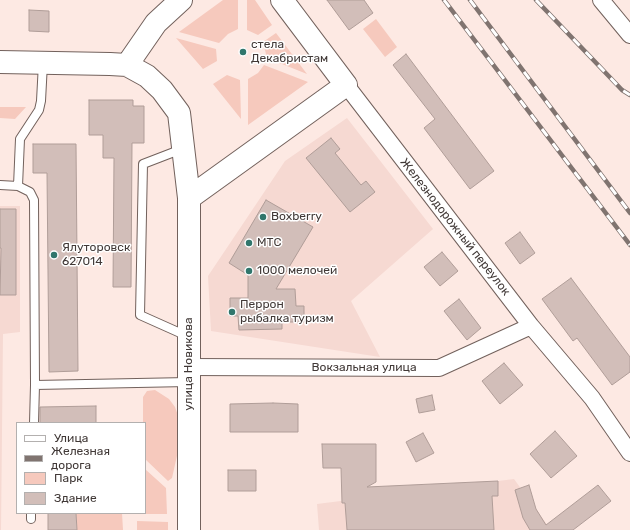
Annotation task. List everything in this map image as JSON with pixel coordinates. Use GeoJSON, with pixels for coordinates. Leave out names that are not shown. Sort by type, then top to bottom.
{"type":"FeatureCollection","features":[{"type":"Feature","properties":{"kind":"main road"},"geometry":{"type":"LineString","coordinates":[[0,62],[127,65],[156,23],[181,0]]}},
{"type":"Feature","properties":{"kind":"main road","name":"Железнодорожный переулок"},"geometry":{"type":"LineString","coordinates":[[282,0],[346,85]]}},
{"type":"Feature","properties":{"kind":"main road","name":"улица Новикова"},"geometry":{"type":"LineString","coordinates":[[127,65],[147,76],[162,90],[179,113],[188,198],[189,530]]}},
{"type":"Feature","properties":{"kind":"main road"},"geometry":{"type":"LineString","coordinates":[[188,198],[346,85]]}},
{"type":"Feature","properties":{"kind":"street"},"geometry":{"type":"LineString","coordinates":[[601,0],[630,35]]}},
{"type":"Feature","properties":{"kind":"street","name":"Железнодорожный переулок"},"geometry":{"type":"LineString","coordinates":[[346,85],[531,326],[592,398],[630,453]]}},
{"type":"Feature","properties":{"kind":"street","name":"Вокзальная улица"},"geometry":{"type":"LineString","coordinates":[[188,375],[439,368],[531,326]]}},
{"type":"Feature","properties":{"kind":"lane"},"geometry":{"type":"LineString","coordinates":[[18,186],[20,139],[39,110],[41,101],[43,63]]}},
{"type":"Feature","properties":{"kind":"lane"},"geometry":{"type":"LineString","coordinates":[[183,148],[143,164],[140,315],[189,337]]}},
{"type":"Feature","properties":{"kind":"lane"},"geometry":{"type":"LineString","coordinates":[[0,186],[18,186],[30,192],[34,200],[34,422]]}},
{"type":"Feature","properties":{"kind":"lane"},"geometry":{"type":"LineString","coordinates":[[35,385],[188,375]]}},
{"type":"Feature","properties":{"kind":"shaded area"},"geometry":{"type":"Polygon","coordinates":[[[347,118],[433,229],[351,301],[380,357],[211,331],[208,276],[285,161],[347,118]]]}},
{"type":"Feature","properties":{"kind":"shaded area"},"geometry":{"type":"Polygon","coordinates":[[[0,206],[20,206],[20,332],[3,334],[1,530],[0,530],[0,206]]]}},
{"type":"Feature","properties":{"kind":"shaded area"},"geometry":{"type":"Polygon","coordinates":[[[514,479],[551,530],[319,530],[317,504],[514,479]]]}},
{"type":"Feature","properties":{"kind":"green space"},"geometry":{"type":"Polygon","coordinates":[[[223,0],[238,0],[238,29],[228,34],[219,43],[179,32],[223,0]]]}},
{"type":"Feature","properties":{"kind":"green space"},"geometry":{"type":"Polygon","coordinates":[[[247,0],[255,0],[272,25],[258,35],[247,30],[247,0]]]}},
{"type":"Feature","properties":{"kind":"green space"},"geometry":{"type":"Polygon","coordinates":[[[376,19],[397,47],[385,57],[363,29],[376,19]]]}},
{"type":"Feature","properties":{"kind":"green space"},"geometry":{"type":"Polygon","coordinates":[[[276,33],[307,74],[267,58],[263,42],[276,33]]]}},
{"type":"Feature","properties":{"kind":"green space"},"geometry":{"type":"Polygon","coordinates":[[[176,38],[216,49],[217,61],[203,69],[176,38]]]}},
{"type":"Feature","properties":{"kind":"green space"},"geometry":{"type":"Polygon","coordinates":[[[264,65],[308,82],[248,125],[248,79],[258,73],[264,65]]]}},
{"type":"Feature","properties":{"kind":"green space"},"geometry":{"type":"Polygon","coordinates":[[[227,75],[240,80],[241,119],[213,84],[227,75]]]}},
{"type":"Feature","properties":{"kind":"green space"},"geometry":{"type":"Polygon","coordinates":[[[0,107],[26,107],[15,119],[0,118],[0,107]]]}},
{"type":"Feature","properties":{"kind":"green space"},"geometry":{"type":"Polygon","coordinates":[[[155,390],[169,399],[175,407],[181,424],[181,438],[172,478],[168,481],[146,460],[146,422],[143,422],[143,397],[147,391],[155,390]]]}},
{"type":"Feature","properties":{"kind":"green space"},"geometry":{"type":"Polygon","coordinates":[[[146,470],[166,488],[167,514],[146,514],[146,470]]]}},
{"type":"Feature","properties":{"kind":"green space"},"geometry":{"type":"Polygon","coordinates":[[[76,514],[122,514],[123,530],[77,530],[76,514]]]}},
{"type":"Feature","properties":{"kind":"green space"},"geometry":{"type":"Polygon","coordinates":[[[137,521],[168,522],[168,530],[137,530],[137,521]]]}},
{"type":"Feature","properties":{"kind":"building"},"geometry":{"type":"Polygon","coordinates":[[[327,0],[364,0],[373,13],[349,30],[327,0]]]}},
{"type":"Feature","properties":{"kind":"building"},"geometry":{"type":"Polygon","coordinates":[[[29,10],[49,11],[49,32],[29,31],[29,10]]]}},
{"type":"Feature","properties":{"kind":"building"},"geometry":{"type":"Polygon","coordinates":[[[406,54],[494,171],[470,189],[424,128],[435,119],[393,65],[406,54]]]}},
{"type":"Feature","properties":{"kind":"building"},"geometry":{"type":"Polygon","coordinates":[[[89,100],[133,100],[133,106],[144,106],[144,143],[132,143],[131,287],[113,287],[114,158],[103,158],[103,135],[89,135],[89,100]]]}},
{"type":"Feature","properties":{"kind":"building"},"geometry":{"type":"Polygon","coordinates":[[[331,138],[340,149],[335,153],[361,185],[366,181],[375,192],[350,212],[306,158],[331,138]]]}},
{"type":"Feature","properties":{"kind":"building"},"geometry":{"type":"Polygon","coordinates":[[[33,144],[76,144],[78,371],[49,372],[47,173],[33,173],[33,144]]]}},
{"type":"Feature","properties":{"kind":"building"},"geometry":{"type":"Polygon","coordinates":[[[266,200],[313,227],[276,289],[295,289],[296,306],[304,306],[304,322],[282,322],[282,329],[239,330],[238,316],[230,316],[230,298],[248,298],[248,275],[229,263],[266,200]]]}},
{"type":"Feature","properties":{"kind":"building"},"geometry":{"type":"Polygon","coordinates":[[[0,209],[16,209],[16,295],[0,295],[0,209]]]}},
{"type":"Feature","properties":{"kind":"building"},"geometry":{"type":"Polygon","coordinates":[[[520,232],[535,253],[520,264],[505,243],[520,232]]]}},
{"type":"Feature","properties":{"kind":"building"},"geometry":{"type":"Polygon","coordinates":[[[442,252],[458,271],[440,286],[424,267],[442,252]]]}},
{"type":"Feature","properties":{"kind":"building"},"geometry":{"type":"Polygon","coordinates":[[[571,278],[630,357],[630,372],[612,385],[577,338],[573,341],[542,299],[571,278]]]}},
{"type":"Feature","properties":{"kind":"building"},"geometry":{"type":"Polygon","coordinates":[[[459,299],[481,328],[467,340],[444,311],[459,299]]]}},
{"type":"Feature","properties":{"kind":"building"},"geometry":{"type":"Polygon","coordinates":[[[504,363],[523,385],[500,404],[482,381],[504,363]]]}},
{"type":"Feature","properties":{"kind":"building"},"geometry":{"type":"Polygon","coordinates":[[[432,395],[435,410],[419,413],[416,399],[432,395]]]}},
{"type":"Feature","properties":{"kind":"building"},"geometry":{"type":"Polygon","coordinates":[[[230,404],[298,404],[298,432],[230,432],[230,404]]]}},
{"type":"Feature","properties":{"kind":"building"},"geometry":{"type":"Polygon","coordinates":[[[96,406],[96,422],[40,422],[40,407],[96,406]]]}},
{"type":"Feature","properties":{"kind":"building"},"geometry":{"type":"Polygon","coordinates":[[[555,431],[577,456],[551,478],[530,454],[555,431]]]}},
{"type":"Feature","properties":{"kind":"building"},"geometry":{"type":"Polygon","coordinates":[[[423,433],[434,453],[416,462],[406,442],[423,433]]]}},
{"type":"Feature","properties":{"kind":"building"},"geometry":{"type":"Polygon","coordinates":[[[322,444],[376,444],[376,482],[367,487],[498,481],[498,496],[492,496],[494,530],[347,530],[345,503],[342,503],[341,468],[323,468],[322,444]]]}},
{"type":"Feature","properties":{"kind":"building"},"geometry":{"type":"Polygon","coordinates":[[[228,470],[256,470],[256,491],[228,491],[228,470]]]}},
{"type":"Feature","properties":{"kind":"building"},"geometry":{"type":"Polygon","coordinates":[[[529,485],[536,509],[546,525],[598,485],[611,501],[573,530],[530,530],[523,518],[515,490],[529,485]]]}},
{"type":"Feature","properties":{"kind":"building"},"geometry":{"type":"Polygon","coordinates":[[[48,514],[76,514],[77,530],[48,530],[48,514]]]}},
{"type":"Feature","properties":{"kind":"railway"},"geometry":{"type":"LineString","coordinates":[[444,0],[630,245]]}},
{"type":"Feature","properties":{"kind":"railway"},"geometry":{"type":"LineString","coordinates":[[470,0],[630,213]]}},
{"type":"Feature","properties":{"kind":"railway"},"geometry":{"type":"LineString","coordinates":[[536,0],[622,90],[630,95]]}},
{"type":"Feature","properties":{"kind":"place","name":"стела Декабристам"},"geometry":{"type":"Point","coordinates":[243,52]}},
{"type":"Feature","properties":{"kind":"place","name":"Boxberry"},"geometry":{"type":"Point","coordinates":[263,217]}},
{"type":"Feature","properties":{"kind":"place","name":"МТС"},"geometry":{"type":"Point","coordinates":[249,243]}},
{"type":"Feature","properties":{"kind":"place","name":"Ялуторовск 627014"},"geometry":{"type":"Point","coordinates":[54,255]}},
{"type":"Feature","properties":{"kind":"place","name":"1000 мелочей"},"geometry":{"type":"Point","coordinates":[249,271]}},
{"type":"Feature","properties":{"kind":"place","name":"Перрон рыбалка туризм"},"geometry":{"type":"Point","coordinates":[232,312]}}]}
